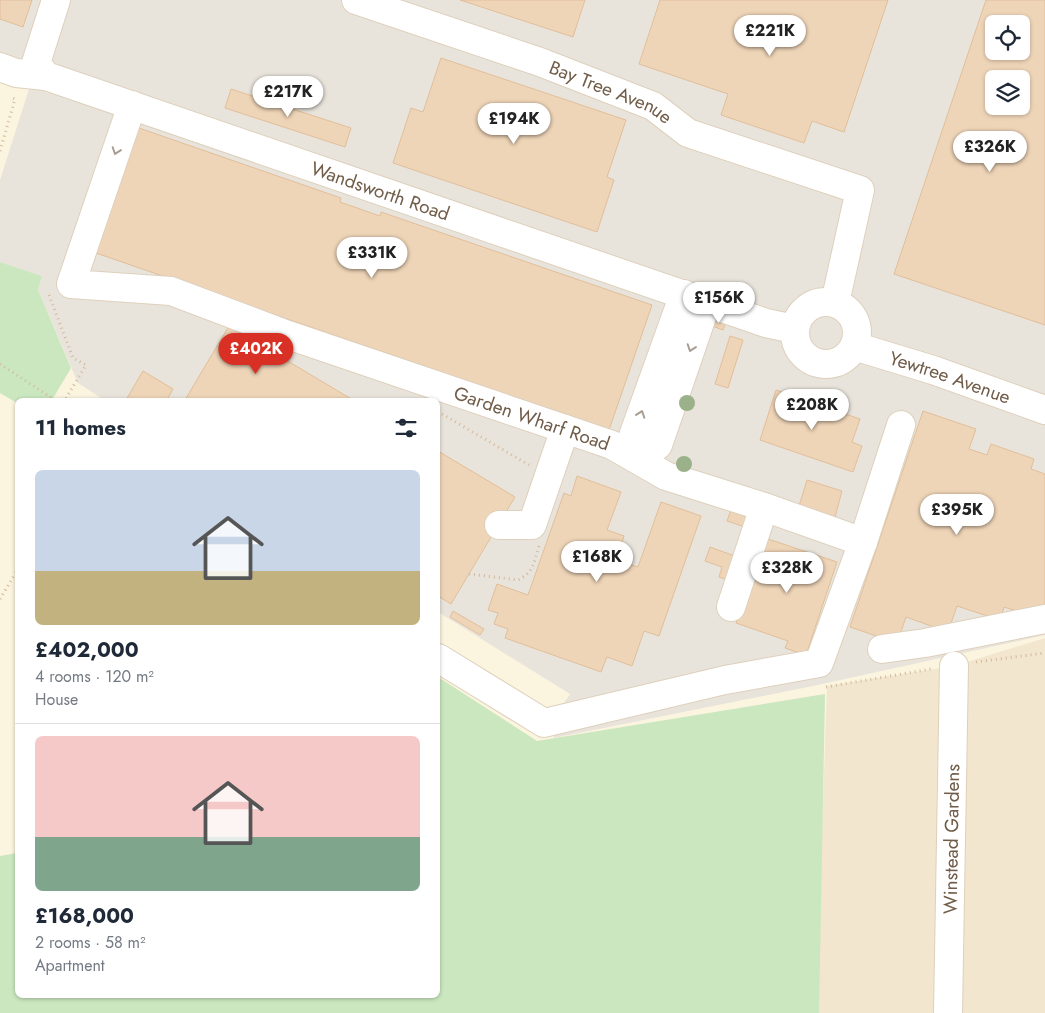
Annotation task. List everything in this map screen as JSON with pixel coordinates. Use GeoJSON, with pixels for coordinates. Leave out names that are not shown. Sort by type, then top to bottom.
{"type":"FeatureCollection","features":[{"type":"Feature","properties":{"kind":"street"},"geometry":{"type":"LineString","coordinates":[[46,76],[36,63],[56,0]]}},
{"type":"Feature","properties":{"kind":"street","name":"Bay Tree Avenue"},"geometry":{"type":"LineString","coordinates":[[356,0],[540,62],[653,106],[688,133],[860,190],[835,303]]}},
{"type":"Feature","properties":{"kind":"street","name":"Wandsworth Road"},"geometry":{"type":"LineString","coordinates":[[0,67],[16,73],[46,76],[766,323],[794,329]]}},
{"type":"Feature","properties":{"kind":"street"},"geometry":{"type":"LineString","coordinates":[[71,284],[132,105]]}},
{"type":"Feature","properties":{"kind":"street","name":"Garden Wharf Road"},"geometry":{"type":"LineString","coordinates":[[71,284],[171,291],[288,335],[612,445],[666,476],[764,507],[863,542]]}},
{"type":"Feature","properties":{"kind":"street"},"geometry":{"type":"LineString","coordinates":[[640,460],[658,445],[695,298]]}},
{"type":"Feature","properties":{"kind":"street"},"geometry":{"type":"LineString","coordinates":[[826,302],[835,303],[845,308],[852,316],[857,336],[849,355],[841,361],[822,365],[812,362],[804,356],[794,339],[794,329],[802,312],[809,306],[826,302]]}},
{"type":"Feature","properties":{"kind":"street","name":"Yewtree Avenue"},"geometry":{"type":"LineString","coordinates":[[854,346],[933,370],[1045,410]]}},
{"type":"Feature","properties":{"kind":"street"},"geometry":{"type":"LineString","coordinates":[[440,659],[544,723],[726,680],[819,663],[863,542],[901,425]]}},
{"type":"Feature","properties":{"kind":"street"},"geometry":{"type":"LineString","coordinates":[[498,525],[532,525],[566,429]]}},
{"type":"Feature","properties":{"kind":"street"},"geometry":{"type":"LineString","coordinates":[[731,607],[764,507]]}},
{"type":"Feature","properties":{"kind":"street"},"geometry":{"type":"LineString","coordinates":[[882,649],[925,643],[1045,619]]}},
{"type":"Feature","properties":{"kind":"street","name":"Winstead Gardens"},"geometry":{"type":"LineString","coordinates":[[948,1013],[954,666]]}},
{"type":"Feature","properties":{"kind":"path"},"geometry":{"type":"LineString","coordinates":[[0,151],[15,99],[8,96]]}},
{"type":"Feature","properties":{"kind":"path"},"geometry":{"type":"LineString","coordinates":[[66,398],[86,365],[73,358],[48,294],[71,284]]}},
{"type":"Feature","properties":{"kind":"path"},"geometry":{"type":"LineString","coordinates":[[0,364],[52,398]]}},
{"type":"Feature","properties":{"kind":"path"},"geometry":{"type":"LineString","coordinates":[[440,412],[536,469],[550,474]]}},
{"type":"Feature","properties":{"kind":"path"},"geometry":{"type":"LineString","coordinates":[[0,598],[15,574]]}},
{"type":"Feature","properties":{"kind":"shaded area"},"geometry":{"type":"Polygon","coordinates":[[[0,0],[1045,0],[1045,635],[813,686],[554,738],[552,721],[570,694],[440,613],[440,398],[101,398],[78,383],[38,290],[42,276],[0,262],[0,180],[29,89],[0,75],[0,0]]]}},
{"type":"Feature","properties":{"kind":"shaded area"},"geometry":{"type":"Polygon","coordinates":[[[1045,638],[1045,1013],[816,1013],[827,686],[954,666],[1045,638]]]}},
{"type":"Feature","properties":{"kind":"green space"},"geometry":{"type":"Polygon","coordinates":[[[0,262],[42,276],[38,290],[71,368],[53,398],[15,398],[15,402],[0,393],[0,262]]]}},
{"type":"Feature","properties":{"kind":"green space"},"geometry":{"type":"Polygon","coordinates":[[[440,678],[537,741],[825,694],[819,1013],[0,1013],[0,856],[15,853],[15,998],[440,998],[440,678]]]}},
{"type":"Feature","properties":{"kind":"building"},"geometry":{"type":"Polygon","coordinates":[[[0,0],[32,0],[23,27],[0,19],[0,0]]]}},
{"type":"Feature","properties":{"kind":"building"},"geometry":{"type":"Polygon","coordinates":[[[460,0],[585,0],[573,37],[460,0]]]}},
{"type":"Feature","properties":{"kind":"building"},"geometry":{"type":"Polygon","coordinates":[[[660,0],[888,0],[844,132],[812,121],[804,143],[721,115],[728,94],[639,64],[660,0]]]}},
{"type":"Feature","properties":{"kind":"building"},"geometry":{"type":"Polygon","coordinates":[[[986,0],[1045,0],[1045,325],[894,274],[986,0]]]}},
{"type":"Feature","properties":{"kind":"building"},"geometry":{"type":"Polygon","coordinates":[[[441,58],[626,120],[607,177],[614,180],[597,232],[393,163],[411,108],[423,112],[441,58]]]}},
{"type":"Feature","properties":{"kind":"building"},"geometry":{"type":"Polygon","coordinates":[[[231,89],[351,128],[345,147],[225,108],[231,89]]]}},
{"type":"Feature","properties":{"kind":"building"},"geometry":{"type":"Polygon","coordinates":[[[136,127],[341,198],[340,202],[380,216],[381,212],[652,305],[609,430],[93,252],[136,127]]]}},
{"type":"Feature","properties":{"kind":"building"},"geometry":{"type":"Polygon","coordinates":[[[715,318],[726,322],[723,330],[712,326],[715,318]]]}},
{"type":"Feature","properties":{"kind":"building"},"geometry":{"type":"Polygon","coordinates":[[[229,326],[350,398],[186,398],[229,326]]]}},
{"type":"Feature","properties":{"kind":"building"},"geometry":{"type":"Polygon","coordinates":[[[730,336],[743,340],[728,388],[715,384],[730,336]]]}},
{"type":"Feature","properties":{"kind":"building"},"geometry":{"type":"Polygon","coordinates":[[[143,371],[173,389],[168,398],[127,398],[143,371]]]}},
{"type":"Feature","properties":{"kind":"building"},"geometry":{"type":"Polygon","coordinates":[[[776,390],[860,419],[852,442],[862,446],[853,472],[760,440],[776,390]]]}},
{"type":"Feature","properties":{"kind":"building"},"geometry":{"type":"Polygon","coordinates":[[[923,411],[976,429],[969,449],[987,455],[991,444],[1034,459],[1031,469],[1045,474],[1045,607],[1039,605],[1035,617],[1004,607],[1000,620],[957,606],[948,632],[906,617],[897,643],[850,627],[923,411]]]}},
{"type":"Feature","properties":{"kind":"building"},"geometry":{"type":"Polygon","coordinates":[[[440,452],[515,497],[451,604],[440,597],[440,452]]]}},
{"type":"Feature","properties":{"kind":"building"},"geometry":{"type":"Polygon","coordinates":[[[577,476],[621,492],[607,530],[624,536],[616,560],[638,567],[661,502],[701,516],[659,636],[644,631],[632,666],[607,657],[601,672],[505,638],[508,629],[494,624],[498,613],[488,610],[497,584],[528,595],[564,493],[571,496],[577,476]]]}},
{"type":"Feature","properties":{"kind":"building"},"geometry":{"type":"Polygon","coordinates":[[[807,480],[842,491],[835,517],[799,506],[807,480]]]}},
{"type":"Feature","properties":{"kind":"building"},"geometry":{"type":"Polygon","coordinates":[[[732,507],[750,513],[745,527],[727,521],[732,507]]]}},
{"type":"Feature","properties":{"kind":"building"},"geometry":{"type":"Polygon","coordinates":[[[765,538],[837,562],[806,655],[785,648],[788,641],[736,623],[765,538]]]}},
{"type":"Feature","properties":{"kind":"building"},"geometry":{"type":"Polygon","coordinates":[[[710,547],[743,559],[735,583],[719,577],[722,567],[705,561],[710,547]]]}},
{"type":"Feature","properties":{"kind":"building"},"geometry":{"type":"Polygon","coordinates":[[[453,611],[484,629],[480,635],[450,617],[453,611]]]}}]}
